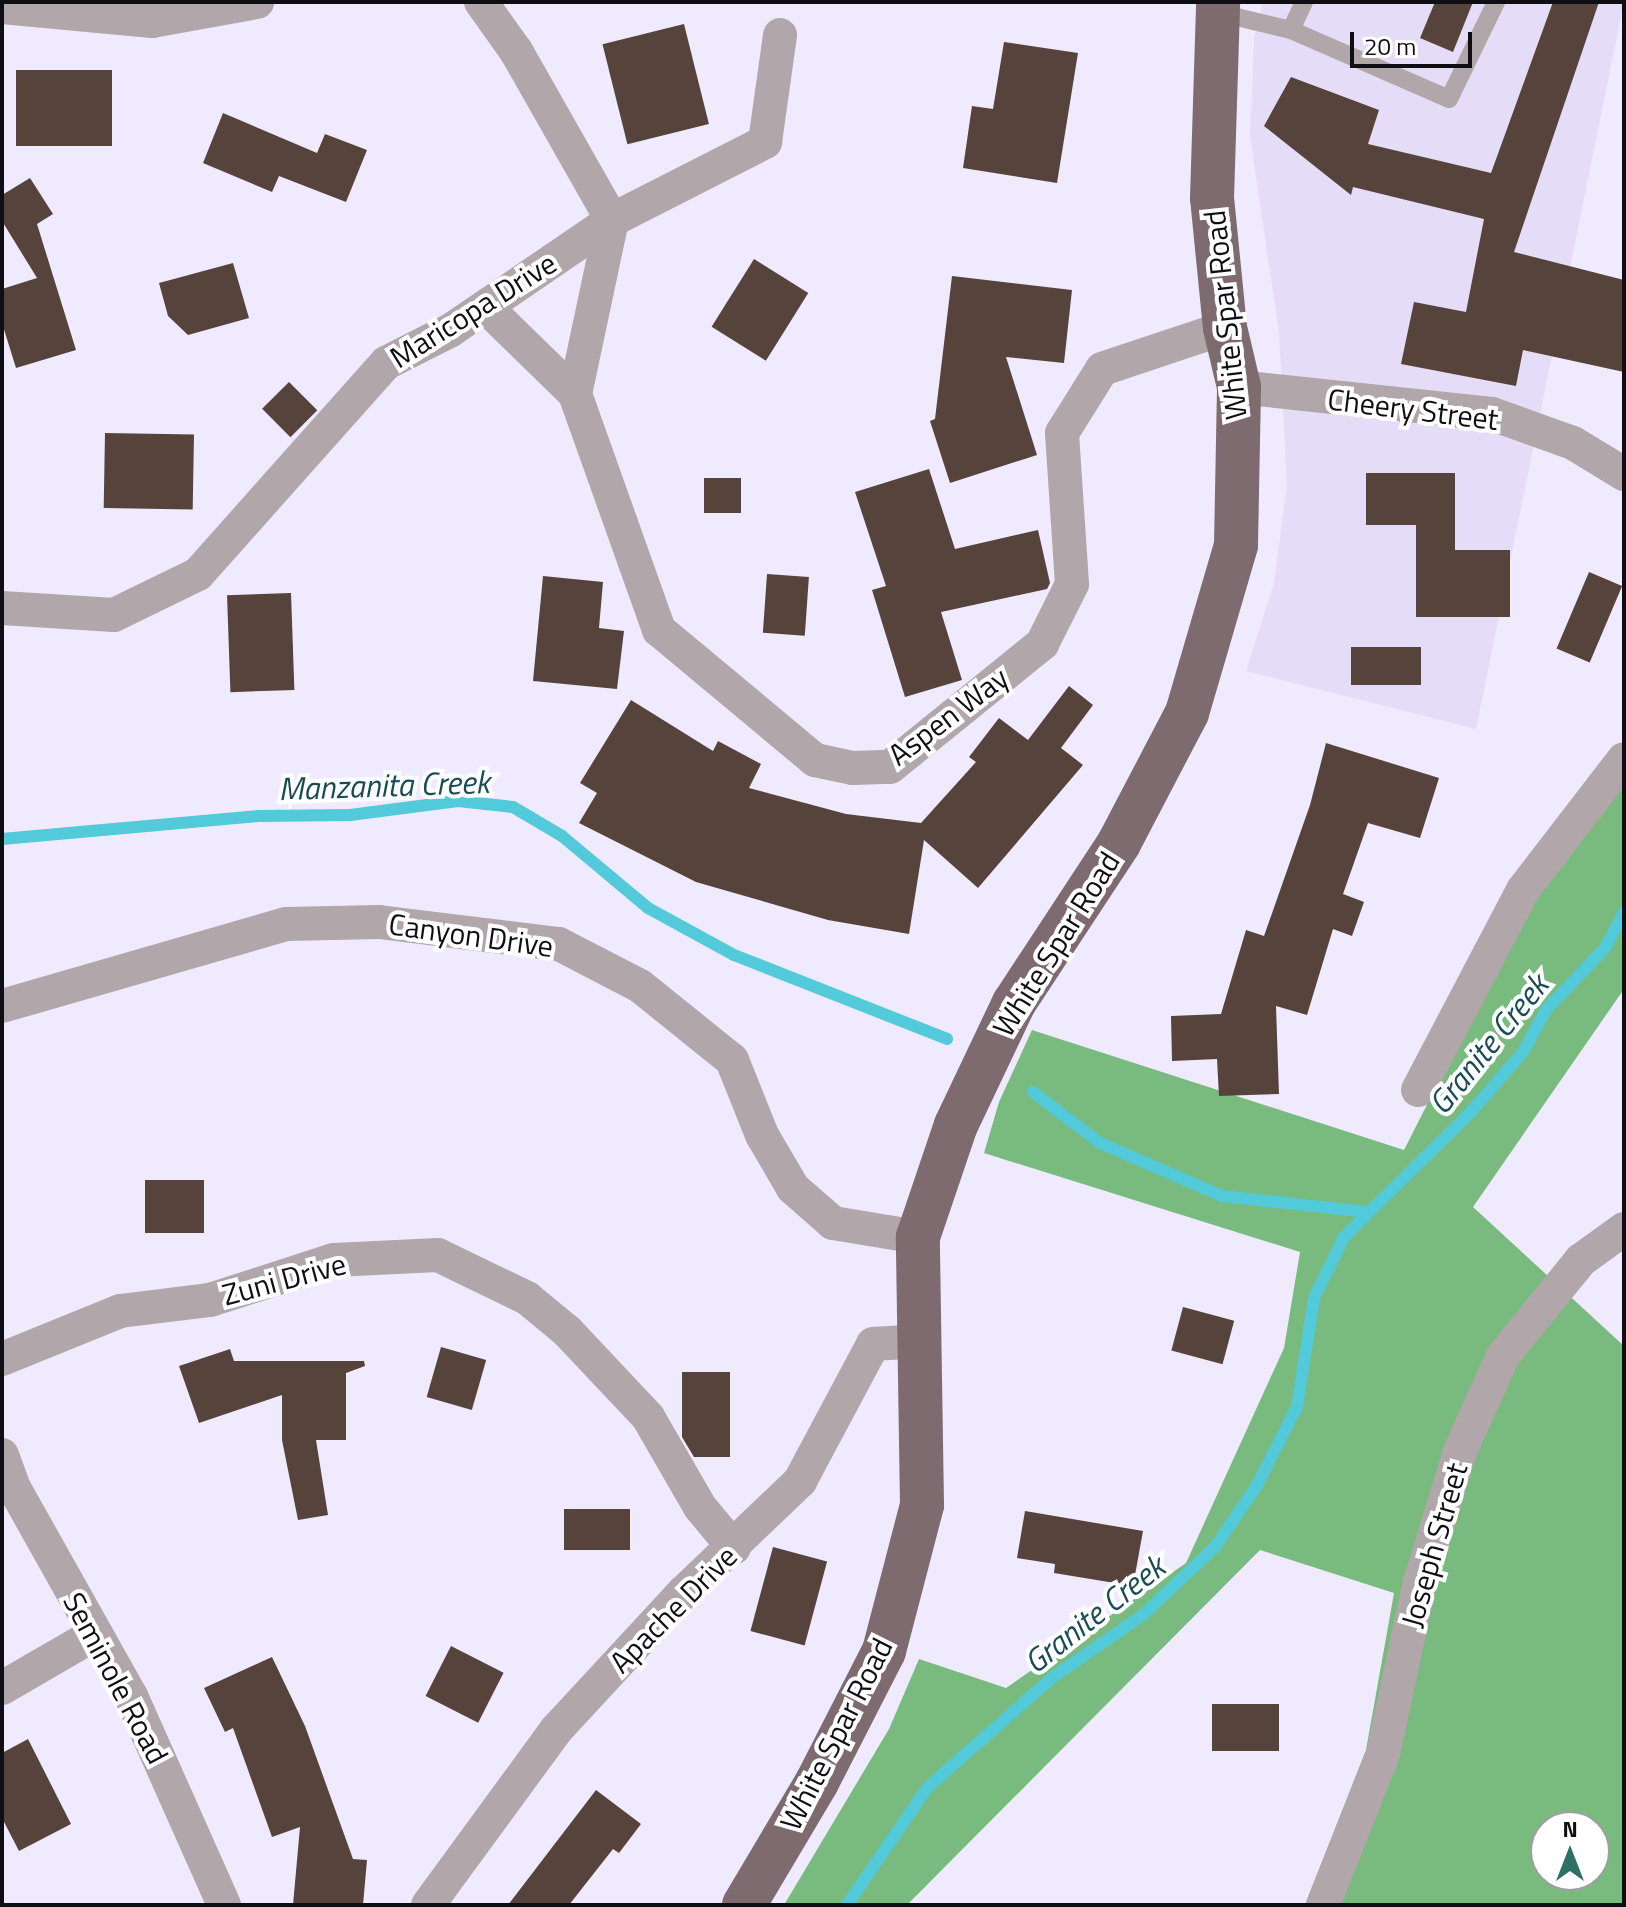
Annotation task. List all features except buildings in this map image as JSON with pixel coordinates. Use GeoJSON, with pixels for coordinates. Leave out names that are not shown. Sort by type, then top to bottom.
{"type":"FeatureCollection","features":[{"type":"Feature","properties":{"kind":"main road","name":"White Spar Road"},"geometry":{"type":"LineString","coordinates":[[744,1905],[817,1782],[884,1651],[922,1505],[923,1341],[918,1237],[956,1125],[1014,1003],[1119,843],[1187,713],[1236,545],[1239,387],[1225,328],[1212,198],[1216,7]]}},
{"type":"Feature","properties":{"kind":"street"},"geometry":{"type":"LineString","coordinates":[[2,7],[152,21],[257,2]]}},
{"type":"Feature","properties":{"kind":"street"},"geometry":{"type":"LineString","coordinates":[[481,2],[516,51],[612,220],[575,394]]}},
{"type":"Feature","properties":{"kind":"street","name":"Maricopa Drive"},"geometry":{"type":"LineString","coordinates":[[2,608],[114,615],[198,574],[386,363],[486,307],[612,220],[765,142],[780,35]]}},
{"type":"Feature","properties":{"kind":"street"},"geometry":{"type":"LineString","coordinates":[[486,307],[575,394]]}},
{"type":"Feature","properties":{"kind":"street","name":"Aspen Way"},"geometry":{"type":"LineString","coordinates":[[575,394],[659,630],[815,760],[853,768],[890,767],[1042,644],[1072,584],[1062,433],[1102,369],[1225,328]]}},
{"type":"Feature","properties":{"kind":"street","name":"Cheery Street"},"geometry":{"type":"LineString","coordinates":[[1239,387],[1492,414],[1573,443],[1624,474]]}},
{"type":"Feature","properties":{"kind":"street"},"geometry":{"type":"LineString","coordinates":[[1418,1090],[1523,890],[1624,759]]}},
{"type":"Feature","properties":{"kind":"street","name":"Canyon Drive"},"geometry":{"type":"LineString","coordinates":[[2,1006],[286,924],[379,922],[559,944],[640,986],[732,1060],[762,1135],[793,1188],[833,1223],[918,1237]]}},
{"type":"Feature","properties":{"kind":"street","name":"Joseph Street"},"geometry":{"type":"LineString","coordinates":[[1323,1905],[1383,1754],[1420,1582],[1461,1449],[1503,1356],[1581,1260],[1624,1229]]}},
{"type":"Feature","properties":{"kind":"street","name":"Zuni Drive"},"geometry":{"type":"LineString","coordinates":[[2,1359],[120,1311],[210,1300],[334,1260],[438,1255],[527,1298],[567,1331],[648,1417],[700,1507],[734,1548]]}},
{"type":"Feature","properties":{"kind":"street","name":"Apache Drive"},"geometry":{"type":"LineString","coordinates":[[428,1905],[556,1730],[684,1592],[734,1548],[800,1481],[873,1344],[923,1341]]}},
{"type":"Feature","properties":{"kind":"street","name":"Seminole Road"},"geometry":{"type":"LineString","coordinates":[[2,1455],[13,1486],[131,1696],[224,1905]]}},
{"type":"Feature","properties":{"kind":"street"},"geometry":{"type":"LineString","coordinates":[[2,1688],[95,1634]]}},
{"type":"Feature","properties":{"kind":"lane"},"geometry":{"type":"LineString","coordinates":[[1291,30],[1304,2]]}},
{"type":"Feature","properties":{"kind":"lane"},"geometry":{"type":"LineString","coordinates":[[1216,7],[1291,30],[1449,99],[1496,2]]}},
{"type":"Feature","properties":{"kind":"shaded area"},"geometry":{"type":"Polygon","coordinates":[[[1263,2],[1624,2],[1476,729],[1246,671],[1274,583],[1287,484],[1279,332],[1250,137],[1254,39],[1263,2]]]}},
{"type":"Feature","properties":{"kind":"green space"},"geometry":{"type":"Polygon","coordinates":[[[1624,783],[1624,989],[1473,1207],[1624,1346],[1624,1905],[1305,1905],[1366,1750],[1394,1593],[1260,1550],[907,1905],[784,1905],[889,1729],[919,1659],[1006,1688],[1186,1563],[1284,1348],[1300,1252],[984,1153],[999,1102],[1032,1030],[1404,1150],[1535,892],[1624,783]]]}},
{"type":"Feature","properties":{"kind":"waterway","name":"Manzanita Creek"},"geometry":{"type":"LineString","coordinates":[[2,839],[259,816],[350,815],[458,801],[513,807],[562,836],[648,908],[734,955],[947,1039]]}},
{"type":"Feature","properties":{"kind":"waterway","name":"Granite Creek"},"geometry":{"type":"LineString","coordinates":[[847,1905],[927,1788],[1053,1677],[1143,1615],[1215,1547],[1256,1487],[1297,1407],[1314,1298],[1344,1237],[1469,1114],[1523,1052],[1546,1010],[1605,948],[1624,913]]}},
{"type":"Feature","properties":{"kind":"waterway","name":"Manzanita Creek"},"geometry":{"type":"LineString","coordinates":[[1033,1092],[1100,1143],[1222,1196],[1367,1212]]}}]}
